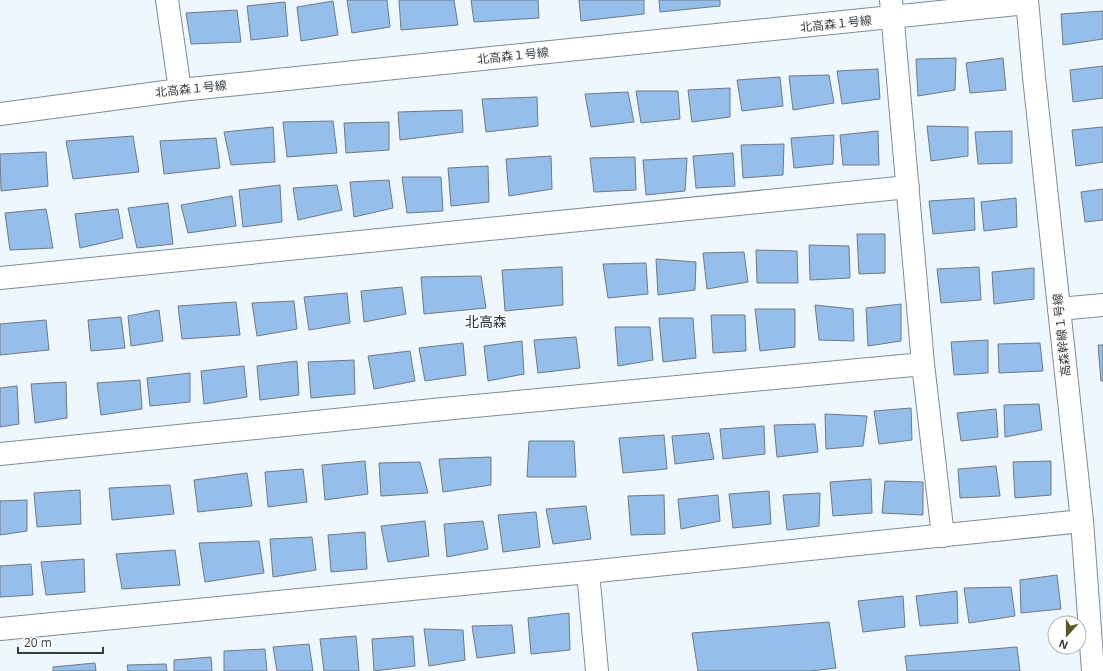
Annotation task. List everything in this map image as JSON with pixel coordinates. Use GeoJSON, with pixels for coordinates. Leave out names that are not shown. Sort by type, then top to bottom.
{"type":"FeatureCollection","features":[{"type":"Feature","properties":{"kind":"street"},"geometry":{"type":"LineString","coordinates":[[167,0],[180,90]]}},
{"type":"Feature","properties":{"kind":"street","name":"北高森１号線"},"geometry":{"type":"LineString","coordinates":[[0,114],[180,90],[892,9],[1027,2]]}},
{"type":"Feature","properties":{"kind":"street","name":"高森幹線１号線"},"geometry":{"type":"LineString","coordinates":[[1027,2],[1082,521],[1093,671]]}},
{"type":"Feature","properties":{"kind":"street"},"geometry":{"type":"LineString","coordinates":[[892,9],[923,364],[943,536]]}},
{"type":"Feature","properties":{"kind":"street"},"geometry":{"type":"LineString","coordinates":[[0,278],[908,187]]}},
{"type":"Feature","properties":{"kind":"street"},"geometry":{"type":"LineString","coordinates":[[1059,309],[1103,305]]}},
{"type":"Feature","properties":{"kind":"street"},"geometry":{"type":"LineString","coordinates":[[0,454],[451,408],[923,364]]}},
{"type":"Feature","properties":{"kind":"street"},"geometry":{"type":"LineString","coordinates":[[0,629],[588,572],[1082,521]]}},
{"type":"Feature","properties":{"kind":"street"},"geometry":{"type":"LineString","coordinates":[[588,572],[596,671]]}},
{"type":"Feature","properties":{"kind":"building"},"geometry":{"type":"Polygon","coordinates":[[[347,0],[387,0],[390,27],[352,33],[347,0]]]}},
{"type":"Feature","properties":{"kind":"building"},"geometry":{"type":"Polygon","coordinates":[[[399,0],[454,0],[458,25],[401,30],[399,0]]]}},
{"type":"Feature","properties":{"kind":"building"},"geometry":{"type":"Polygon","coordinates":[[[471,0],[538,0],[539,18],[474,22],[471,0]]]}},
{"type":"Feature","properties":{"kind":"building"},"geometry":{"type":"Polygon","coordinates":[[[579,0],[644,0],[644,14],[581,21],[579,0]]]}},
{"type":"Feature","properties":{"kind":"building"},"geometry":{"type":"Polygon","coordinates":[[[659,0],[720,0],[720,6],[660,12],[659,0]]]}},
{"type":"Feature","properties":{"kind":"building"},"geometry":{"type":"Polygon","coordinates":[[[333,1],[338,35],[301,41],[297,7],[333,1]]]}},
{"type":"Feature","properties":{"kind":"building"},"geometry":{"type":"Polygon","coordinates":[[[285,2],[288,36],[251,40],[247,6],[285,2]]]}},
{"type":"Feature","properties":{"kind":"building"},"geometry":{"type":"Polygon","coordinates":[[[237,10],[241,42],[191,44],[186,13],[237,10]]]}},
{"type":"Feature","properties":{"kind":"building"},"geometry":{"type":"Polygon","coordinates":[[[1103,11],[1103,39],[1063,45],[1061,14],[1103,11]]]}},
{"type":"Feature","properties":{"kind":"building"},"geometry":{"type":"Polygon","coordinates":[[[956,58],[955,90],[918,96],[916,59],[956,58]]]}},
{"type":"Feature","properties":{"kind":"building"},"geometry":{"type":"Polygon","coordinates":[[[1003,58],[1006,90],[970,93],[966,63],[1003,58]]]}},
{"type":"Feature","properties":{"kind":"building"},"geometry":{"type":"Polygon","coordinates":[[[1103,66],[1103,98],[1073,102],[1070,70],[1103,66]]]}},
{"type":"Feature","properties":{"kind":"building"},"geometry":{"type":"Polygon","coordinates":[[[878,69],[880,99],[842,104],[837,71],[878,69]]]}},
{"type":"Feature","properties":{"kind":"building"},"geometry":{"type":"Polygon","coordinates":[[[829,75],[834,103],[793,110],[789,76],[829,75]]]}},
{"type":"Feature","properties":{"kind":"building"},"geometry":{"type":"Polygon","coordinates":[[[780,77],[783,106],[742,111],[737,80],[780,77]]]}},
{"type":"Feature","properties":{"kind":"building"},"geometry":{"type":"Polygon","coordinates":[[[730,88],[730,117],[692,122],[688,90],[730,88]]]}},
{"type":"Feature","properties":{"kind":"building"},"geometry":{"type":"Polygon","coordinates":[[[636,91],[678,91],[680,119],[641,123],[636,91]]]}},
{"type":"Feature","properties":{"kind":"building"},"geometry":{"type":"Polygon","coordinates":[[[628,92],[634,122],[591,127],[585,94],[628,92]]]}},
{"type":"Feature","properties":{"kind":"building"},"geometry":{"type":"Polygon","coordinates":[[[537,97],[538,126],[486,132],[482,99],[537,97]]]}},
{"type":"Feature","properties":{"kind":"building"},"geometry":{"type":"Polygon","coordinates":[[[462,110],[463,132],[400,140],[398,112],[462,110]]]}},
{"type":"Feature","properties":{"kind":"building"},"geometry":{"type":"Polygon","coordinates":[[[333,121],[337,153],[287,157],[283,122],[333,121]]]}},
{"type":"Feature","properties":{"kind":"building"},"geometry":{"type":"Polygon","coordinates":[[[389,122],[389,150],[346,153],[344,123],[389,122]]]}},
{"type":"Feature","properties":{"kind":"building"},"geometry":{"type":"Polygon","coordinates":[[[927,126],[968,127],[968,156],[931,161],[927,126]]]}},
{"type":"Feature","properties":{"kind":"building"},"geometry":{"type":"Polygon","coordinates":[[[273,127],[275,162],[231,165],[224,132],[273,127]]]}},
{"type":"Feature","properties":{"kind":"building"},"geometry":{"type":"Polygon","coordinates":[[[1103,127],[1103,162],[1076,166],[1072,130],[1103,127]]]}},
{"type":"Feature","properties":{"kind":"building"},"geometry":{"type":"Polygon","coordinates":[[[878,131],[879,165],[843,165],[840,135],[878,131]]]}},
{"type":"Feature","properties":{"kind":"building"},"geometry":{"type":"Polygon","coordinates":[[[1012,131],[1012,163],[978,164],[975,132],[1012,131]]]}},
{"type":"Feature","properties":{"kind":"building"},"geometry":{"type":"Polygon","coordinates":[[[834,135],[833,164],[794,168],[791,138],[834,135]]]}},
{"type":"Feature","properties":{"kind":"building"},"geometry":{"type":"Polygon","coordinates":[[[133,136],[139,172],[73,179],[66,141],[133,136]]]}},
{"type":"Feature","properties":{"kind":"building"},"geometry":{"type":"Polygon","coordinates":[[[216,138],[220,168],[164,174],[160,141],[216,138]]]}},
{"type":"Feature","properties":{"kind":"building"},"geometry":{"type":"Polygon","coordinates":[[[784,144],[783,175],[743,178],[741,145],[784,144]]]}},
{"type":"Feature","properties":{"kind":"building"},"geometry":{"type":"Polygon","coordinates":[[[46,152],[48,186],[1,191],[0,154],[46,152]]]}},
{"type":"Feature","properties":{"kind":"building"},"geometry":{"type":"Polygon","coordinates":[[[733,153],[735,186],[696,188],[693,156],[733,153]]]}},
{"type":"Feature","properties":{"kind":"building"},"geometry":{"type":"Polygon","coordinates":[[[551,156],[552,189],[509,196],[506,159],[551,156]]]}},
{"type":"Feature","properties":{"kind":"building"},"geometry":{"type":"Polygon","coordinates":[[[635,157],[636,190],[594,192],[590,158],[635,157]]]}},
{"type":"Feature","properties":{"kind":"building"},"geometry":{"type":"Polygon","coordinates":[[[687,158],[685,191],[646,195],[643,160],[687,158]]]}},
{"type":"Feature","properties":{"kind":"building"},"geometry":{"type":"Polygon","coordinates":[[[488,166],[489,202],[451,206],[448,168],[488,166]]]}},
{"type":"Feature","properties":{"kind":"building"},"geometry":{"type":"Polygon","coordinates":[[[402,177],[441,177],[443,211],[407,213],[402,177]]]}},
{"type":"Feature","properties":{"kind":"building"},"geometry":{"type":"Polygon","coordinates":[[[389,180],[393,208],[354,217],[350,182],[389,180]]]}},
{"type":"Feature","properties":{"kind":"building"},"geometry":{"type":"Polygon","coordinates":[[[280,185],[282,222],[243,227],[239,190],[280,185]]]}},
{"type":"Feature","properties":{"kind":"building"},"geometry":{"type":"Polygon","coordinates":[[[337,185],[342,210],[298,220],[293,188],[337,185]]]}},
{"type":"Feature","properties":{"kind":"building"},"geometry":{"type":"Polygon","coordinates":[[[1103,189],[1103,220],[1085,222],[1081,192],[1103,189]]]}},
{"type":"Feature","properties":{"kind":"building"},"geometry":{"type":"Polygon","coordinates":[[[232,196],[236,226],[188,233],[181,205],[232,196]]]}},
{"type":"Feature","properties":{"kind":"building"},"geometry":{"type":"Polygon","coordinates":[[[974,198],[975,230],[933,234],[929,201],[974,198]]]}},
{"type":"Feature","properties":{"kind":"building"},"geometry":{"type":"Polygon","coordinates":[[[1016,198],[1017,227],[984,231],[981,202],[1016,198]]]}},
{"type":"Feature","properties":{"kind":"building"},"geometry":{"type":"Polygon","coordinates":[[[168,203],[173,244],[137,248],[128,208],[168,203]]]}},
{"type":"Feature","properties":{"kind":"building"},"geometry":{"type":"Polygon","coordinates":[[[46,209],[53,248],[10,250],[5,213],[46,209]]]}},
{"type":"Feature","properties":{"kind":"building"},"geometry":{"type":"Polygon","coordinates":[[[118,209],[123,238],[80,248],[75,214],[118,209]]]}},
{"type":"Feature","properties":{"kind":"building"},"geometry":{"type":"Polygon","coordinates":[[[857,234],[885,234],[885,273],[859,274],[857,234]]]}},
{"type":"Feature","properties":{"kind":"building"},"geometry":{"type":"Polygon","coordinates":[[[809,245],[849,246],[850,278],[810,280],[809,245]]]}},
{"type":"Feature","properties":{"kind":"building"},"geometry":{"type":"Polygon","coordinates":[[[756,250],[797,251],[798,283],[757,283],[756,250]]]}},
{"type":"Feature","properties":{"kind":"building"},"geometry":{"type":"Polygon","coordinates":[[[744,252],[748,282],[707,289],[703,253],[744,252]]]}},
{"type":"Feature","properties":{"kind":"building"},"geometry":{"type":"Polygon","coordinates":[[[656,259],[696,262],[695,290],[658,295],[656,259]]]}},
{"type":"Feature","properties":{"kind":"building"},"geometry":{"type":"Polygon","coordinates":[[[646,263],[648,294],[608,298],[603,264],[646,263]]]}},
{"type":"Feature","properties":{"kind":"building"},"geometry":{"type":"Polygon","coordinates":[[[562,267],[563,305],[505,311],[502,270],[562,267]]]}},
{"type":"Feature","properties":{"kind":"building"},"geometry":{"type":"Polygon","coordinates":[[[979,267],[981,300],[941,303],[937,269],[979,267]]]}},
{"type":"Feature","properties":{"kind":"building"},"geometry":{"type":"Polygon","coordinates":[[[1034,268],[1034,299],[994,304],[992,272],[1034,268]]]}},
{"type":"Feature","properties":{"kind":"building"},"geometry":{"type":"Polygon","coordinates":[[[481,276],[486,308],[424,314],[421,277],[481,276]]]}},
{"type":"Feature","properties":{"kind":"building"},"geometry":{"type":"Polygon","coordinates":[[[402,287],[406,314],[364,322],[361,291],[402,287]]]}},
{"type":"Feature","properties":{"kind":"building"},"geometry":{"type":"Polygon","coordinates":[[[347,293],[350,323],[309,330],[304,297],[347,293]]]}},
{"type":"Feature","properties":{"kind":"building"},"geometry":{"type":"Polygon","coordinates":[[[294,301],[297,329],[257,336],[252,303],[294,301]]]}},
{"type":"Feature","properties":{"kind":"building"},"geometry":{"type":"Polygon","coordinates":[[[236,302],[240,335],[182,339],[178,306],[236,302]]]}},
{"type":"Feature","properties":{"kind":"building"},"geometry":{"type":"Polygon","coordinates":[[[901,304],[901,341],[868,346],[866,308],[901,304]]]}},
{"type":"Feature","properties":{"kind":"building"},"geometry":{"type":"Polygon","coordinates":[[[815,305],[853,309],[854,341],[819,340],[815,305]]]}},
{"type":"Feature","properties":{"kind":"building"},"geometry":{"type":"Polygon","coordinates":[[[755,309],[795,309],[795,347],[760,351],[755,309]]]}},
{"type":"Feature","properties":{"kind":"building"},"geometry":{"type":"Polygon","coordinates":[[[159,310],[163,341],[131,346],[128,316],[159,310]]]}},
{"type":"Feature","properties":{"kind":"building"},"geometry":{"type":"Polygon","coordinates":[[[711,315],[745,315],[746,351],[713,353],[711,315]]]}},
{"type":"Feature","properties":{"kind":"building"},"geometry":{"type":"Polygon","coordinates":[[[121,317],[125,348],[91,351],[88,320],[121,317]]]}},
{"type":"Feature","properties":{"kind":"building"},"geometry":{"type":"Polygon","coordinates":[[[659,318],[693,318],[696,358],[663,362],[659,318]]]}},
{"type":"Feature","properties":{"kind":"building"},"geometry":{"type":"Polygon","coordinates":[[[46,320],[49,350],[0,355],[0,324],[46,320]]]}},
{"type":"Feature","properties":{"kind":"building"},"geometry":{"type":"Polygon","coordinates":[[[615,327],[650,327],[653,360],[618,366],[615,327]]]}},
{"type":"Feature","properties":{"kind":"building"},"geometry":{"type":"Polygon","coordinates":[[[576,337],[580,368],[538,373],[534,340],[576,337]]]}},
{"type":"Feature","properties":{"kind":"building"},"geometry":{"type":"Polygon","coordinates":[[[988,340],[988,373],[954,375],[951,342],[988,340]]]}},
{"type":"Feature","properties":{"kind":"building"},"geometry":{"type":"Polygon","coordinates":[[[522,341],[524,374],[488,381],[484,346],[522,341]]]}},
{"type":"Feature","properties":{"kind":"building"},"geometry":{"type":"Polygon","coordinates":[[[463,343],[466,375],[425,381],[419,348],[463,343]]]}},
{"type":"Feature","properties":{"kind":"building"},"geometry":{"type":"Polygon","coordinates":[[[1040,343],[1043,371],[999,373],[998,344],[1040,343]]]}},
{"type":"Feature","properties":{"kind":"building"},"geometry":{"type":"Polygon","coordinates":[[[1098,345],[1103,345],[1103,381],[1101,381],[1098,345]]]}},
{"type":"Feature","properties":{"kind":"building"},"geometry":{"type":"Polygon","coordinates":[[[410,351],[415,381],[374,389],[368,356],[410,351]]]}},
{"type":"Feature","properties":{"kind":"building"},"geometry":{"type":"Polygon","coordinates":[[[354,360],[355,394],[311,398],[308,362],[354,360]]]}},
{"type":"Feature","properties":{"kind":"building"},"geometry":{"type":"Polygon","coordinates":[[[297,361],[299,395],[260,400],[257,366],[297,361]]]}},
{"type":"Feature","properties":{"kind":"building"},"geometry":{"type":"Polygon","coordinates":[[[244,366],[247,397],[204,404],[201,371],[244,366]]]}},
{"type":"Feature","properties":{"kind":"building"},"geometry":{"type":"Polygon","coordinates":[[[190,373],[190,402],[150,406],[147,378],[190,373]]]}},
{"type":"Feature","properties":{"kind":"building"},"geometry":{"type":"Polygon","coordinates":[[[140,380],[142,409],[101,415],[97,383],[140,380]]]}},
{"type":"Feature","properties":{"kind":"building"},"geometry":{"type":"Polygon","coordinates":[[[66,382],[67,418],[35,423],[31,384],[66,382]]]}},
{"type":"Feature","properties":{"kind":"building"},"geometry":{"type":"Polygon","coordinates":[[[17,386],[19,424],[0,427],[0,388],[17,386]]]}},
{"type":"Feature","properties":{"kind":"building"},"geometry":{"type":"Polygon","coordinates":[[[1039,404],[1042,430],[1005,437],[1004,405],[1039,404]]]}},
{"type":"Feature","properties":{"kind":"building"},"geometry":{"type":"Polygon","coordinates":[[[911,408],[912,440],[879,444],[874,411],[911,408]]]}},
{"type":"Feature","properties":{"kind":"building"},"geometry":{"type":"Polygon","coordinates":[[[996,409],[998,437],[961,441],[957,413],[996,409]]]}},
{"type":"Feature","properties":{"kind":"building"},"geometry":{"type":"Polygon","coordinates":[[[825,414],[867,416],[863,446],[826,449],[825,414]]]}},
{"type":"Feature","properties":{"kind":"building"},"geometry":{"type":"Polygon","coordinates":[[[815,424],[818,452],[777,457],[774,425],[815,424]]]}},
{"type":"Feature","properties":{"kind":"building"},"geometry":{"type":"Polygon","coordinates":[[[764,426],[765,454],[723,459],[720,429],[764,426]]]}},
{"type":"Feature","properties":{"kind":"building"},"geometry":{"type":"Polygon","coordinates":[[[709,433],[714,459],[675,464],[672,436],[709,433]]]}},
{"type":"Feature","properties":{"kind":"building"},"geometry":{"type":"Polygon","coordinates":[[[664,435],[667,469],[623,473],[619,438],[664,435]]]}},
{"type":"Feature","properties":{"kind":"building"},"geometry":{"type":"Polygon","coordinates":[[[529,441],[574,441],[576,477],[527,477],[529,441]]]}},
{"type":"Feature","properties":{"kind":"building"},"geometry":{"type":"Polygon","coordinates":[[[491,457],[491,485],[443,492],[439,459],[491,457]]]}},
{"type":"Feature","properties":{"kind":"building"},"geometry":{"type":"Polygon","coordinates":[[[365,461],[368,494],[325,500],[322,465],[365,461]]]}},
{"type":"Feature","properties":{"kind":"building"},"geometry":{"type":"Polygon","coordinates":[[[1051,461],[1051,495],[1015,498],[1013,462],[1051,461]]]}},
{"type":"Feature","properties":{"kind":"building"},"geometry":{"type":"Polygon","coordinates":[[[420,462],[428,493],[381,496],[379,463],[420,462]]]}},
{"type":"Feature","properties":{"kind":"building"},"geometry":{"type":"Polygon","coordinates":[[[996,466],[1000,496],[960,498],[958,469],[996,466]]]}},
{"type":"Feature","properties":{"kind":"building"},"geometry":{"type":"Polygon","coordinates":[[[303,469],[307,502],[268,507],[265,472],[303,469]]]}},
{"type":"Feature","properties":{"kind":"building"},"geometry":{"type":"Polygon","coordinates":[[[247,473],[252,506],[198,512],[194,480],[247,473]]]}},
{"type":"Feature","properties":{"kind":"building"},"geometry":{"type":"Polygon","coordinates":[[[871,479],[872,513],[833,516],[830,482],[871,479]]]}},
{"type":"Feature","properties":{"kind":"building"},"geometry":{"type":"Polygon","coordinates":[[[885,481],[923,482],[923,515],[882,513],[885,481]]]}},
{"type":"Feature","properties":{"kind":"building"},"geometry":{"type":"Polygon","coordinates":[[[170,485],[174,514],[112,520],[109,488],[170,485]]]}},
{"type":"Feature","properties":{"kind":"building"},"geometry":{"type":"Polygon","coordinates":[[[80,490],[81,524],[37,527],[34,493],[80,490]]]}},
{"type":"Feature","properties":{"kind":"building"},"geometry":{"type":"Polygon","coordinates":[[[769,491],[771,524],[733,528],[729,494],[769,491]]]}},
{"type":"Feature","properties":{"kind":"building"},"geometry":{"type":"Polygon","coordinates":[[[820,493],[819,526],[787,530],[783,495],[820,493]]]}},
{"type":"Feature","properties":{"kind":"building"},"geometry":{"type":"Polygon","coordinates":[[[664,495],[665,534],[631,535],[628,496],[664,495]]]}},
{"type":"Feature","properties":{"kind":"building"},"geometry":{"type":"Polygon","coordinates":[[[718,495],[720,521],[681,529],[678,499],[718,495]]]}},
{"type":"Feature","properties":{"kind":"building"},"geometry":{"type":"Polygon","coordinates":[[[27,500],[27,531],[0,535],[0,501],[27,500]]]}},
{"type":"Feature","properties":{"kind":"building"},"geometry":{"type":"Polygon","coordinates":[[[586,506],[591,539],[553,544],[546,509],[586,506]]]}},
{"type":"Feature","properties":{"kind":"building"},"geometry":{"type":"Polygon","coordinates":[[[536,512],[540,547],[503,552],[498,515],[536,512]]]}},
{"type":"Feature","properties":{"kind":"building"},"geometry":{"type":"Polygon","coordinates":[[[425,521],[429,556],[388,562],[381,526],[425,521]]]}},
{"type":"Feature","properties":{"kind":"building"},"geometry":{"type":"Polygon","coordinates":[[[483,521],[488,549],[447,557],[444,524],[483,521]]]}},
{"type":"Feature","properties":{"kind":"building"},"geometry":{"type":"Polygon","coordinates":[[[365,532],[367,569],[331,572],[328,535],[365,532]]]}},
{"type":"Feature","properties":{"kind":"building"},"geometry":{"type":"Polygon","coordinates":[[[312,537],[316,570],[273,577],[270,539],[312,537]]]}},
{"type":"Feature","properties":{"kind":"building"},"geometry":{"type":"Polygon","coordinates":[[[259,541],[264,573],[205,582],[199,543],[259,541]]]}},
{"type":"Feature","properties":{"kind":"building"},"geometry":{"type":"Polygon","coordinates":[[[175,550],[180,585],[122,589],[116,554],[175,550]]]}},
{"type":"Feature","properties":{"kind":"building"},"geometry":{"type":"Polygon","coordinates":[[[84,559],[85,592],[46,595],[41,562],[84,559]]]}},
{"type":"Feature","properties":{"kind":"building"},"geometry":{"type":"Polygon","coordinates":[[[31,564],[33,595],[0,597],[0,566],[31,564]]]}},
{"type":"Feature","properties":{"kind":"building"},"geometry":{"type":"Polygon","coordinates":[[[1057,575],[1061,609],[1021,613],[1020,580],[1057,575]]]}},
{"type":"Feature","properties":{"kind":"building"},"geometry":{"type":"Polygon","coordinates":[[[1011,587],[1015,616],[969,623],[964,588],[1011,587]]]}},
{"type":"Feature","properties":{"kind":"building"},"geometry":{"type":"Polygon","coordinates":[[[957,591],[958,623],[920,626],[916,596],[957,591]]]}},
{"type":"Feature","properties":{"kind":"building"},"geometry":{"type":"Polygon","coordinates":[[[903,596],[905,627],[863,632],[858,601],[903,596]]]}},
{"type":"Feature","properties":{"kind":"building"},"geometry":{"type":"Polygon","coordinates":[[[569,613],[570,650],[531,654],[528,618],[569,613]]]}},
{"type":"Feature","properties":{"kind":"building"},"geometry":{"type":"Polygon","coordinates":[[[829,622],[836,668],[810,671],[698,671],[692,633],[829,622]]]}},
{"type":"Feature","properties":{"kind":"building"},"geometry":{"type":"Polygon","coordinates":[[[512,625],[515,653],[477,658],[472,626],[512,625]]]}},
{"type":"Feature","properties":{"kind":"building"},"geometry":{"type":"Polygon","coordinates":[[[424,629],[463,630],[465,660],[429,666],[424,629]]]}},
{"type":"Feature","properties":{"kind":"building"},"geometry":{"type":"Polygon","coordinates":[[[356,636],[359,671],[324,671],[320,639],[356,636]]]}},
{"type":"Feature","properties":{"kind":"building"},"geometry":{"type":"Polygon","coordinates":[[[413,636],[415,666],[374,671],[372,639],[413,636]]]}},
{"type":"Feature","properties":{"kind":"building"},"geometry":{"type":"Polygon","coordinates":[[[309,644],[313,671],[277,671],[273,647],[309,644]]]}},
{"type":"Feature","properties":{"kind":"building"},"geometry":{"type":"Polygon","coordinates":[[[1017,647],[1020,671],[907,671],[905,656],[1017,647]]]}},
{"type":"Feature","properties":{"kind":"building"},"geometry":{"type":"Polygon","coordinates":[[[265,649],[267,671],[224,671],[224,651],[265,649]]]}},
{"type":"Feature","properties":{"kind":"building"},"geometry":{"type":"Polygon","coordinates":[[[211,657],[212,671],[174,671],[174,660],[211,657]]]}},
{"type":"Feature","properties":{"kind":"building"},"geometry":{"type":"Polygon","coordinates":[[[95,663],[96,671],[53,671],[53,667],[95,663]]]}},
{"type":"Feature","properties":{"kind":"building"},"geometry":{"type":"Polygon","coordinates":[[[166,664],[167,671],[128,671],[127,665],[166,664]]]}},
{"type":"Feature","properties":{"kind":"district","name":"北高森"},"geometry":{"type":"Point","coordinates":[486,322]}}]}
